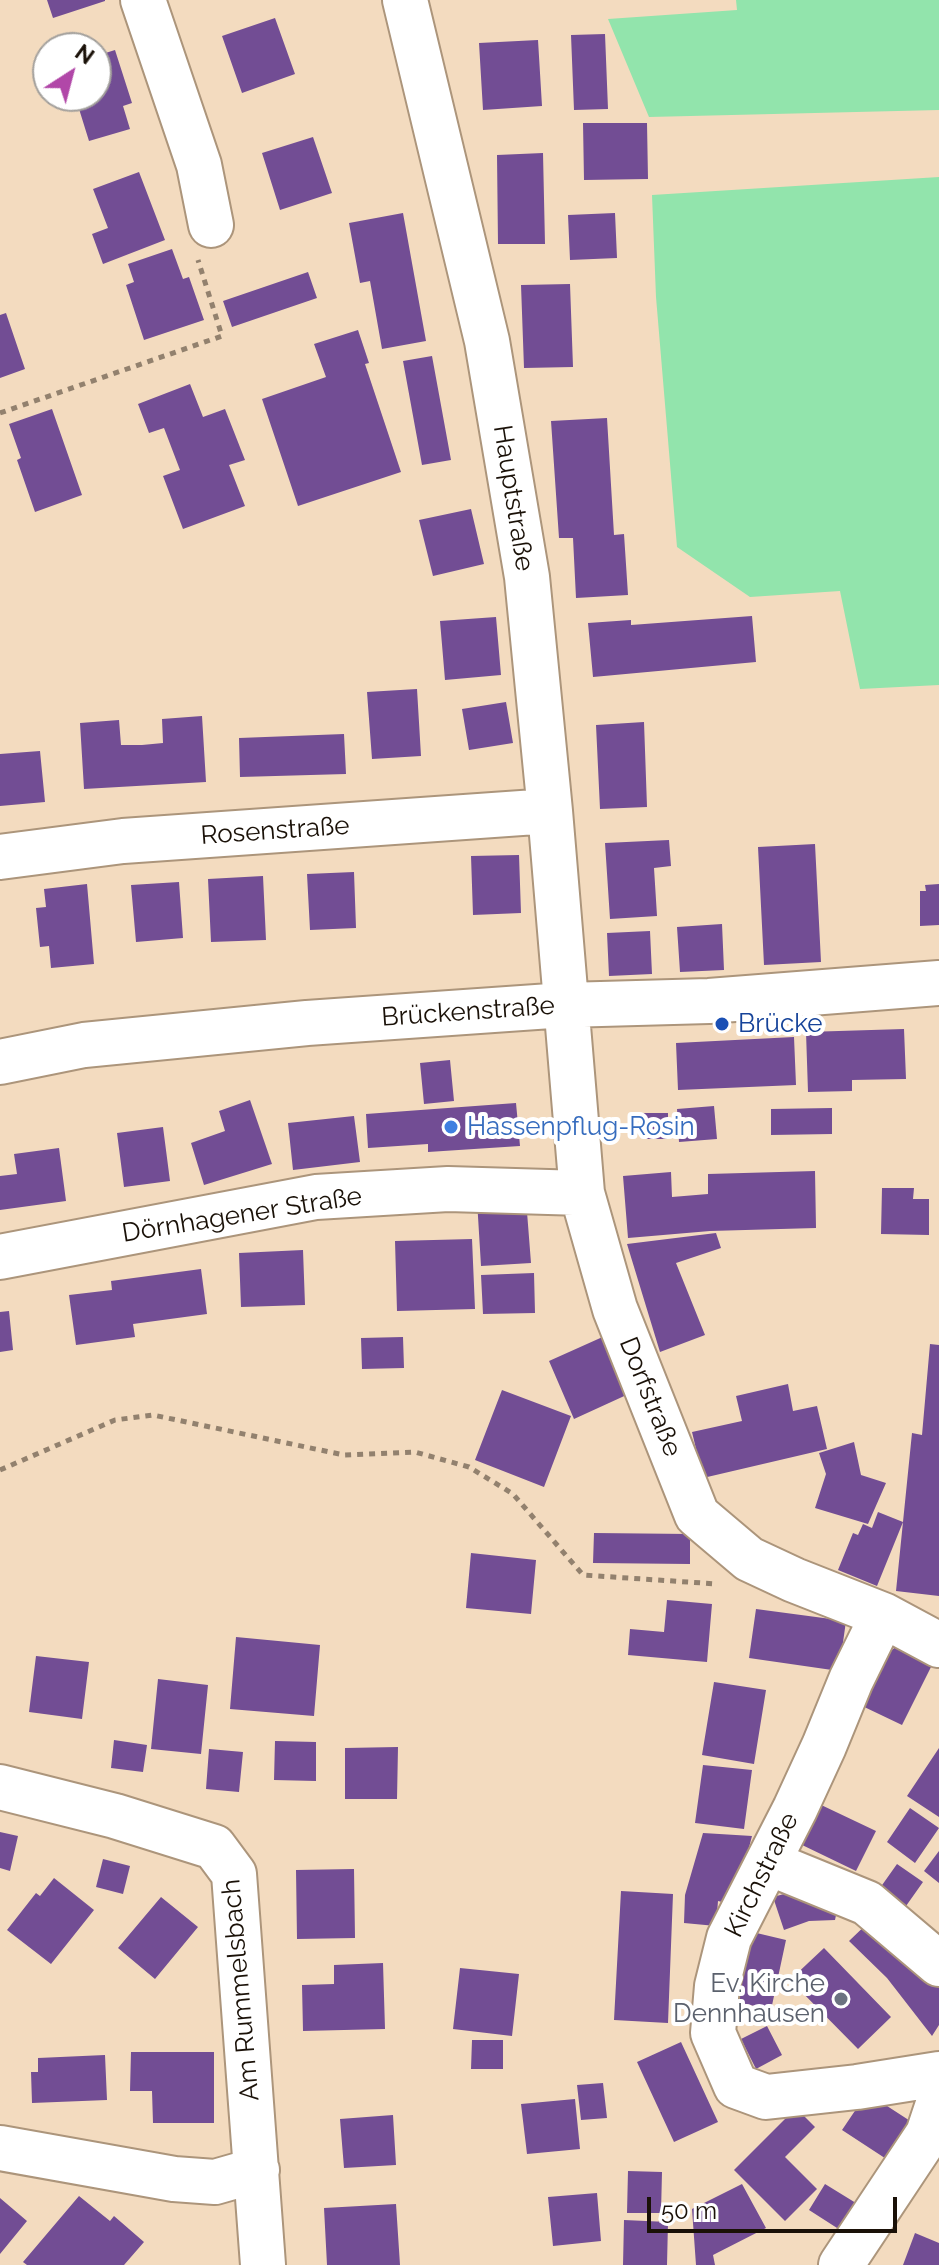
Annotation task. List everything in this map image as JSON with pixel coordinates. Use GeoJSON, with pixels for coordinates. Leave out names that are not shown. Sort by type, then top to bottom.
{"type":"FeatureCollection","features":[{"type":"Feature","properties":{"kind":"street"},"geometry":{"type":"LineString","coordinates":[[143,0],[199,165],[211,225]]}},
{"type":"Feature","properties":{"kind":"street","name":"Hauptstraße"},"geometry":{"type":"LineString","coordinates":[[405,0],[487,341],[527,577],[565,1005]]}},
{"type":"Feature","properties":{"kind":"street","name":"Rosenstraße"},"geometry":{"type":"LineString","coordinates":[[0,857],[123,841],[550,811]]}},
{"type":"Feature","properties":{"kind":"street","name":"Brückenstraße"},"geometry":{"type":"LineString","coordinates":[[0,1062],[84,1045],[307,1023],[565,1005],[709,1001],[939,983]]}},
{"type":"Feature","properties":{"kind":"street","name":"Dorfstraße"},"geometry":{"type":"LineString","coordinates":[[565,1005],[582,1193],[615,1309],[697,1515],[749,1559],[883,1615],[939,1645]]}},
{"type":"Feature","properties":{"kind":"street","name":"Dörnhagener Straße"},"geometry":{"type":"LineString","coordinates":[[0,1257],[316,1197],[448,1189],[582,1193]]}},
{"type":"Feature","properties":{"kind":"street","name":"Kirchstraße"},"geometry":{"type":"LineString","coordinates":[[883,1615],[769,1863],[729,1938],[717,1986],[713,2033],[736,2086],[766,2097],[939,2074]]}},
{"type":"Feature","properties":{"kind":"street","name":"Am Rummelsbach"},"geometry":{"type":"LineString","coordinates":[[0,1787],[115,1816],[214,1847],[234,1874],[263,2265]]}},
{"type":"Feature","properties":{"kind":"street"},"geometry":{"type":"LineString","coordinates":[[769,1863],[867,1903],[939,1964]]}},
{"type":"Feature","properties":{"kind":"street"},"geometry":{"type":"LineString","coordinates":[[841,2265],[928,2134],[939,2101]]}},
{"type":"Feature","properties":{"kind":"street"},"geometry":{"type":"LineString","coordinates":[[0,2148],[174,2179],[215,2182],[257,2170]]}},
{"type":"Feature","properties":{"kind":"path"},"geometry":{"type":"LineString","coordinates":[[0,413],[222,336],[198,262],[211,225]]}},
{"type":"Feature","properties":{"kind":"path"},"geometry":{"type":"LineString","coordinates":[[0,1470],[115,1420],[153,1415],[344,1455],[415,1452],[469,1467],[513,1494],[583,1575],[742,1586],[762,1565]]}},
{"type":"Feature","properties":{"kind":"green space"},"geometry":{"type":"Polygon","coordinates":[[[736,0],[939,0],[939,110],[649,117],[608,19],[737,10],[736,0]]]}},
{"type":"Feature","properties":{"kind":"green space"},"geometry":{"type":"Polygon","coordinates":[[[939,177],[939,685],[860,689],[840,591],[750,597],[677,547],[656,297],[652,195],[939,177]]]}},
{"type":"Feature","properties":{"kind":"building"},"geometry":{"type":"Polygon","coordinates":[[[47,0],[105,0],[105,1],[53,18],[47,0]]]}},
{"type":"Feature","properties":{"kind":"building"},"geometry":{"type":"Polygon","coordinates":[[[275,18],[295,74],[242,93],[222,36],[275,18]]]}},
{"type":"Feature","properties":{"kind":"building"},"geometry":{"type":"Polygon","coordinates":[[[605,34],[608,109],[574,110],[571,35],[605,34]]]}},
{"type":"Feature","properties":{"kind":"building"},"geometry":{"type":"Polygon","coordinates":[[[538,40],[542,106],[483,110],[479,43],[538,40]]]}},
{"type":"Feature","properties":{"kind":"building"},"geometry":{"type":"Polygon","coordinates":[[[115,50],[132,103],[123,106],[130,129],[89,141],[80,112],[112,112],[112,51],[115,50]]]}},
{"type":"Feature","properties":{"kind":"building"},"geometry":{"type":"Polygon","coordinates":[[[583,123],[647,123],[648,179],[584,180],[583,123]]]}},
{"type":"Feature","properties":{"kind":"building"},"geometry":{"type":"Polygon","coordinates":[[[313,137],[332,193],[280,210],[262,153],[313,137]]]}},
{"type":"Feature","properties":{"kind":"building"},"geometry":{"type":"Polygon","coordinates":[[[543,153],[545,244],[498,244],[497,155],[543,153]]]}},
{"type":"Feature","properties":{"kind":"building"},"geometry":{"type":"Polygon","coordinates":[[[139,172],[165,240],[103,264],[92,234],[108,228],[93,189],[139,172]]]}},
{"type":"Feature","properties":{"kind":"building"},"geometry":{"type":"Polygon","coordinates":[[[403,213],[426,341],[382,349],[370,281],[360,283],[349,223],[403,213]]]}},
{"type":"Feature","properties":{"kind":"building"},"geometry":{"type":"Polygon","coordinates":[[[615,213],[617,258],[570,260],[568,215],[615,213]]]}},
{"type":"Feature","properties":{"kind":"building"},"geometry":{"type":"Polygon","coordinates":[[[172,249],[183,279],[189,277],[204,320],[144,340],[126,285],[134,282],[128,264],[172,249]]]}},
{"type":"Feature","properties":{"kind":"building"},"geometry":{"type":"Polygon","coordinates":[[[308,272],[317,298],[232,327],[223,301],[308,272]]]}},
{"type":"Feature","properties":{"kind":"building"},"geometry":{"type":"Polygon","coordinates":[[[570,284],[573,367],[524,368],[521,285],[570,284]]]}},
{"type":"Feature","properties":{"kind":"building"},"geometry":{"type":"Polygon","coordinates":[[[6,313],[25,369],[0,378],[0,315],[6,313]]]}},
{"type":"Feature","properties":{"kind":"building"},"geometry":{"type":"Polygon","coordinates":[[[358,330],[369,363],[365,364],[401,472],[298,506],[262,399],[326,377],[314,344],[358,330]]]}},
{"type":"Feature","properties":{"kind":"building"},"geometry":{"type":"Polygon","coordinates":[[[432,356],[451,460],[422,465],[403,361],[432,356]]]}},
{"type":"Feature","properties":{"kind":"building"},"geometry":{"type":"Polygon","coordinates":[[[190,384],[203,417],[225,409],[245,460],[229,465],[245,506],[183,529],[163,476],[180,470],[164,428],[149,433],[138,404],[190,384]]]}},
{"type":"Feature","properties":{"kind":"building"},"geometry":{"type":"Polygon","coordinates":[[[52,409],[82,495],[35,512],[17,460],[21,458],[9,424],[52,409]]]}},
{"type":"Feature","properties":{"kind":"building"},"geometry":{"type":"Polygon","coordinates":[[[607,418],[614,535],[624,534],[628,595],[576,598],[573,538],[559,538],[551,421],[607,418]]]}},
{"type":"Feature","properties":{"kind":"building"},"geometry":{"type":"Polygon","coordinates":[[[471,509],[484,564],[433,576],[419,520],[471,509]]]}},
{"type":"Feature","properties":{"kind":"building"},"geometry":{"type":"Polygon","coordinates":[[[752,616],[756,662],[593,677],[588,623],[631,620],[631,625],[752,616]]]}},
{"type":"Feature","properties":{"kind":"building"},"geometry":{"type":"Polygon","coordinates":[[[496,617],[501,675],[445,680],[440,621],[496,617]]]}},
{"type":"Feature","properties":{"kind":"building"},"geometry":{"type":"Polygon","coordinates":[[[417,689],[421,756],[372,759],[367,692],[417,689]]]}},
{"type":"Feature","properties":{"kind":"building"},"geometry":{"type":"Polygon","coordinates":[[[506,702],[513,743],[469,750],[462,709],[506,702]]]}},
{"type":"Feature","properties":{"kind":"building"},"geometry":{"type":"Polygon","coordinates":[[[202,716],[206,782],[84,789],[80,723],[119,720],[121,745],[142,745],[163,743],[162,719],[202,716]]]}},
{"type":"Feature","properties":{"kind":"building"},"geometry":{"type":"Polygon","coordinates":[[[644,722],[647,807],[600,809],[596,725],[644,722]]]}},
{"type":"Feature","properties":{"kind":"building"},"geometry":{"type":"Polygon","coordinates":[[[344,734],[346,774],[240,777],[239,738],[344,734]]]}},
{"type":"Feature","properties":{"kind":"building"},"geometry":{"type":"Polygon","coordinates":[[[40,751],[45,802],[0,806],[0,754],[40,751]]]}},
{"type":"Feature","properties":{"kind":"building"},"geometry":{"type":"Polygon","coordinates":[[[669,840],[671,866],[654,868],[657,916],[610,919],[605,843],[669,840]]]}},
{"type":"Feature","properties":{"kind":"building"},"geometry":{"type":"Polygon","coordinates":[[[815,844],[821,962],[764,965],[758,847],[815,844]]]}},
{"type":"Feature","properties":{"kind":"building"},"geometry":{"type":"Polygon","coordinates":[[[519,855],[521,913],[473,915],[471,856],[519,855]]]}},
{"type":"Feature","properties":{"kind":"building"},"geometry":{"type":"Polygon","coordinates":[[[354,872],[356,928],[310,930],[307,874],[354,872]]]}},
{"type":"Feature","properties":{"kind":"building"},"geometry":{"type":"Polygon","coordinates":[[[263,876],[266,940],[211,942],[208,879],[263,876]]]}},
{"type":"Feature","properties":{"kind":"building"},"geometry":{"type":"Polygon","coordinates":[[[179,882],[183,938],[136,942],[131,885],[179,882]]]}},
{"type":"Feature","properties":{"kind":"building"},"geometry":{"type":"Polygon","coordinates":[[[87,884],[94,964],[51,968],[49,946],[40,947],[36,908],[46,907],[44,889],[87,884]]]}},
{"type":"Feature","properties":{"kind":"building"},"geometry":{"type":"Polygon","coordinates":[[[939,884],[939,925],[920,926],[920,891],[926,891],[925,885],[939,884]]]}},
{"type":"Feature","properties":{"kind":"building"},"geometry":{"type":"Polygon","coordinates":[[[722,924],[724,970],[680,972],[677,927],[722,924]]]}},
{"type":"Feature","properties":{"kind":"building"},"geometry":{"type":"Polygon","coordinates":[[[650,931],[652,974],[609,976],[607,933],[650,931]]]}},
{"type":"Feature","properties":{"kind":"building"},"geometry":{"type":"Polygon","coordinates":[[[904,1029],[906,1079],[852,1080],[852,1091],[808,1092],[806,1032],[904,1029]]]}},
{"type":"Feature","properties":{"kind":"building"},"geometry":{"type":"Polygon","coordinates":[[[794,1037],[796,1085],[678,1090],[676,1043],[794,1037]]]}},
{"type":"Feature","properties":{"kind":"building"},"geometry":{"type":"Polygon","coordinates":[[[450,1060],[454,1101],[424,1104],[420,1063],[450,1060]]]}},
{"type":"Feature","properties":{"kind":"building"},"geometry":{"type":"Polygon","coordinates":[[[250,1100],[272,1164],[204,1185],[191,1143],[225,1131],[219,1111],[250,1100]]]}},
{"type":"Feature","properties":{"kind":"building"},"geometry":{"type":"Polygon","coordinates":[[[516,1103],[520,1146],[428,1152],[428,1144],[368,1148],[366,1114],[516,1103]]]}},
{"type":"Feature","properties":{"kind":"building"},"geometry":{"type":"Polygon","coordinates":[[[714,1106],[717,1139],[679,1142],[677,1109],[714,1106]]]}},
{"type":"Feature","properties":{"kind":"building"},"geometry":{"type":"Polygon","coordinates":[[[832,1108],[832,1134],[771,1135],[771,1109],[832,1108]]]}},
{"type":"Feature","properties":{"kind":"building"},"geometry":{"type":"Polygon","coordinates":[[[643,1113],[668,1113],[668,1139],[643,1139],[643,1113]]]}},
{"type":"Feature","properties":{"kind":"building"},"geometry":{"type":"Polygon","coordinates":[[[354,1116],[360,1162],[293,1170],[288,1123],[354,1116]]]}},
{"type":"Feature","properties":{"kind":"building"},"geometry":{"type":"Polygon","coordinates":[[[163,1127],[170,1181],[124,1187],[117,1133],[163,1127]]]}},
{"type":"Feature","properties":{"kind":"building"},"geometry":{"type":"Polygon","coordinates":[[[59,1148],[66,1201],[0,1210],[0,1176],[17,1174],[14,1154],[59,1148]]]}},
{"type":"Feature","properties":{"kind":"building"},"geometry":{"type":"Polygon","coordinates":[[[815,1171],[816,1228],[710,1231],[628,1238],[623,1176],[671,1172],[672,1197],[708,1194],[708,1174],[815,1171]]]}},
{"type":"Feature","properties":{"kind":"building"},"geometry":{"type":"Polygon","coordinates":[[[882,1188],[914,1188],[913,1199],[929,1199],[929,1235],[881,1234],[882,1188]]]}},
{"type":"Feature","properties":{"kind":"building"},"geometry":{"type":"Polygon","coordinates":[[[477,1200],[527,1212],[531,1263],[481,1266],[477,1200]]]}},
{"type":"Feature","properties":{"kind":"building"},"geometry":{"type":"Polygon","coordinates":[[[716,1233],[721,1248],[676,1263],[705,1335],[660,1352],[627,1244],[716,1233]]]}},
{"type":"Feature","properties":{"kind":"building"},"geometry":{"type":"Polygon","coordinates":[[[472,1239],[475,1309],[397,1311],[395,1241],[472,1239]]]}},
{"type":"Feature","properties":{"kind":"building"},"geometry":{"type":"Polygon","coordinates":[[[303,1250],[305,1305],[241,1307],[239,1253],[303,1250]]]}},
{"type":"Feature","properties":{"kind":"building"},"geometry":{"type":"Polygon","coordinates":[[[201,1269],[207,1314],[133,1324],[135,1337],[76,1345],[69,1295],[112,1290],[111,1281],[201,1269]]]}},
{"type":"Feature","properties":{"kind":"building"},"geometry":{"type":"Polygon","coordinates":[[[534,1273],[535,1313],[483,1314],[481,1275],[534,1273]]]}},
{"type":"Feature","properties":{"kind":"building"},"geometry":{"type":"Polygon","coordinates":[[[9,1311],[13,1350],[0,1352],[0,1312],[9,1311]]]}},
{"type":"Feature","properties":{"kind":"building"},"geometry":{"type":"Polygon","coordinates":[[[607,1335],[633,1392],[574,1419],[549,1361],[607,1335]]]}},
{"type":"Feature","properties":{"kind":"building"},"geometry":{"type":"Polygon","coordinates":[[[403,1337],[404,1368],[362,1369],[361,1338],[403,1337]]]}},
{"type":"Feature","properties":{"kind":"building"},"geometry":{"type":"Polygon","coordinates":[[[930,1344],[939,1345],[939,1596],[896,1591],[912,1433],[922,1435],[930,1344]]]}},
{"type":"Feature","properties":{"kind":"building"},"geometry":{"type":"Polygon","coordinates":[[[788,1384],[793,1411],[817,1406],[827,1449],[703,1478],[692,1432],[742,1421],[736,1396],[788,1384]]]}},
{"type":"Feature","properties":{"kind":"building"},"geometry":{"type":"Polygon","coordinates":[[[502,1390],[571,1416],[544,1487],[475,1460],[502,1390]]]}},
{"type":"Feature","properties":{"kind":"building"},"geometry":{"type":"Polygon","coordinates":[[[854,1442],[861,1475],[886,1483],[868,1524],[815,1508],[826,1474],[819,1453],[854,1442]]]}},
{"type":"Feature","properties":{"kind":"building"},"geometry":{"type":"Polygon","coordinates":[[[878,1512],[903,1522],[877,1586],[838,1570],[853,1533],[858,1535],[863,1524],[872,1528],[878,1512]]]}},
{"type":"Feature","properties":{"kind":"building"},"geometry":{"type":"Polygon","coordinates":[[[594,1533],[690,1534],[690,1564],[593,1563],[594,1533]]]}},
{"type":"Feature","properties":{"kind":"building"},"geometry":{"type":"Polygon","coordinates":[[[471,1553],[536,1560],[531,1614],[466,1608],[471,1553]]]}},
{"type":"Feature","properties":{"kind":"building"},"geometry":{"type":"Polygon","coordinates":[[[667,1600],[712,1604],[707,1662],[628,1655],[630,1629],[664,1632],[667,1600]]]}},
{"type":"Feature","properties":{"kind":"building"},"geometry":{"type":"Polygon","coordinates":[[[756,1609],[846,1621],[839,1671],[749,1658],[756,1609]]]}},
{"type":"Feature","properties":{"kind":"building"},"geometry":{"type":"Polygon","coordinates":[[[236,1637],[320,1645],[314,1716],[230,1709],[236,1637]]]}},
{"type":"Feature","properties":{"kind":"building"},"geometry":{"type":"Polygon","coordinates":[[[898,1645],[933,1663],[902,1725],[858,1704],[877,1662],[898,1645]]]}},
{"type":"Feature","properties":{"kind":"building"},"geometry":{"type":"Polygon","coordinates":[[[36,1656],[89,1662],[82,1719],[29,1712],[36,1656]]]}},
{"type":"Feature","properties":{"kind":"building"},"geometry":{"type":"Polygon","coordinates":[[[158,1679],[208,1685],[201,1754],[151,1749],[158,1679]]]}},
{"type":"Feature","properties":{"kind":"building"},"geometry":{"type":"Polygon","coordinates":[[[714,1682],[766,1690],[754,1764],[702,1755],[714,1682]]]}},
{"type":"Feature","properties":{"kind":"building"},"geometry":{"type":"Polygon","coordinates":[[[114,1740],[147,1745],[143,1772],[111,1768],[114,1740]]]}},
{"type":"Feature","properties":{"kind":"building"},"geometry":{"type":"Polygon","coordinates":[[[275,1741],[316,1742],[316,1781],[274,1780],[275,1741]]]}},
{"type":"Feature","properties":{"kind":"building"},"geometry":{"type":"Polygon","coordinates":[[[398,1747],[397,1799],[345,1799],[345,1748],[398,1747]]]}},
{"type":"Feature","properties":{"kind":"building"},"geometry":{"type":"Polygon","coordinates":[[[939,1748],[939,1817],[907,1796],[939,1748]]]}},
{"type":"Feature","properties":{"kind":"building"},"geometry":{"type":"Polygon","coordinates":[[[209,1749],[243,1752],[239,1792],[206,1789],[209,1749]]]}},
{"type":"Feature","properties":{"kind":"building"},"geometry":{"type":"Polygon","coordinates":[[[703,1765],[752,1770],[744,1829],[695,1823],[703,1765]]]}},
{"type":"Feature","properties":{"kind":"building"},"geometry":{"type":"Polygon","coordinates":[[[817,1803],[876,1831],[856,1871],[798,1843],[817,1803]]]}},
{"type":"Feature","properties":{"kind":"building"},"geometry":{"type":"Polygon","coordinates":[[[910,1808],[939,1828],[915,1863],[887,1842],[910,1808]]]}},
{"type":"Feature","properties":{"kind":"building"},"geometry":{"type":"Polygon","coordinates":[[[0,1832],[18,1836],[10,1871],[0,1868],[0,1832]]]}},
{"type":"Feature","properties":{"kind":"building"},"geometry":{"type":"Polygon","coordinates":[[[703,1833],[752,1836],[734,1905],[718,1901],[716,1926],[684,1923],[685,1895],[703,1833]]]}},
{"type":"Feature","properties":{"kind":"building"},"geometry":{"type":"Polygon","coordinates":[[[939,1851],[939,1883],[924,1871],[939,1851]]]}},
{"type":"Feature","properties":{"kind":"building"},"geometry":{"type":"Polygon","coordinates":[[[103,1859],[130,1866],[123,1894],[96,1887],[103,1859]]]}},
{"type":"Feature","properties":{"kind":"building"},"geometry":{"type":"Polygon","coordinates":[[[897,1864],[923,1882],[906,1906],[880,1888],[897,1864]]]}},
{"type":"Feature","properties":{"kind":"building"},"geometry":{"type":"Polygon","coordinates":[[[354,1869],[355,1938],[297,1939],[296,1870],[354,1869]]]}},
{"type":"Feature","properties":{"kind":"building"},"geometry":{"type":"Polygon","coordinates":[[[54,1878],[94,1910],[51,1964],[7,1930],[36,1893],[40,1896],[54,1878]]]}},
{"type":"Feature","properties":{"kind":"building"},"geometry":{"type":"Polygon","coordinates":[[[802,1889],[840,1896],[835,1920],[809,1921],[784,1930],[773,1897],[802,1889]]]}},
{"type":"Feature","properties":{"kind":"building"},"geometry":{"type":"Polygon","coordinates":[[[621,1891],[673,1894],[668,2023],[614,2020],[621,1891]]]}},
{"type":"Feature","properties":{"kind":"building"},"geometry":{"type":"Polygon","coordinates":[[[161,1897],[198,1927],[155,1979],[118,1948],[161,1897]]]}},
{"type":"Feature","properties":{"kind":"building"},"geometry":{"type":"Polygon","coordinates":[[[873,1918],[912,1952],[939,1986],[939,2025],[932,2036],[887,1978],[849,1941],[873,1918]]]}},
{"type":"Feature","properties":{"kind":"building"},"geometry":{"type":"Polygon","coordinates":[[[744,1930],[786,1940],[771,2010],[729,2000],[744,1930]]]}},
{"type":"Feature","properties":{"kind":"building","name":"Ev. Kirche Dennhausen"},"geometry":{"type":"Polygon","coordinates":[[[824,1948],[891,2017],[858,2049],[790,1980],[824,1948]]]}},
{"type":"Feature","properties":{"kind":"building"},"geometry":{"type":"Polygon","coordinates":[[[383,1963],[385,2029],[303,2031],[302,1985],[334,1984],[334,1965],[383,1963]]]}},
{"type":"Feature","properties":{"kind":"building"},"geometry":{"type":"Polygon","coordinates":[[[460,1968],[519,1974],[512,2036],[453,2029],[460,1968]]]}},
{"type":"Feature","properties":{"kind":"building"},"geometry":{"type":"Polygon","coordinates":[[[767,2026],[782,2055],[756,2069],[741,2039],[767,2026]]]}},
{"type":"Feature","properties":{"kind":"building"},"geometry":{"type":"Polygon","coordinates":[[[472,2040],[503,2040],[503,2069],[471,2069],[472,2040]]]}},
{"type":"Feature","properties":{"kind":"building"},"geometry":{"type":"Polygon","coordinates":[[[681,2042],[718,2122],[674,2142],[637,2062],[681,2042]]]}},
{"type":"Feature","properties":{"kind":"building"},"geometry":{"type":"Polygon","coordinates":[[[131,2052],[214,2052],[214,2123],[153,2123],[152,2091],[130,2091],[131,2052]]]}},
{"type":"Feature","properties":{"kind":"building"},"geometry":{"type":"Polygon","coordinates":[[[105,2055],[107,2100],[32,2103],[31,2072],[38,2072],[38,2058],[105,2055]]]}},
{"type":"Feature","properties":{"kind":"building"},"geometry":{"type":"Polygon","coordinates":[[[603,2083],[607,2118],[581,2120],[577,2085],[603,2083]]]}},
{"type":"Feature","properties":{"kind":"building"},"geometry":{"type":"Polygon","coordinates":[[[867,2093],[921,2128],[897,2166],[842,2130],[867,2093]]]}},
{"type":"Feature","properties":{"kind":"building"},"geometry":{"type":"Polygon","coordinates":[[[575,2099],[580,2149],[527,2154],[521,2104],[575,2099]]]}},
{"type":"Feature","properties":{"kind":"building"},"geometry":{"type":"Polygon","coordinates":[[[796,2108],[815,2127],[785,2157],[817,2189],[785,2221],[734,2170],[796,2108]]]}},
{"type":"Feature","properties":{"kind":"building"},"geometry":{"type":"Polygon","coordinates":[[[393,2115],[396,2165],[344,2168],[340,2119],[393,2115]]]}},
{"type":"Feature","properties":{"kind":"building"},"geometry":{"type":"Polygon","coordinates":[[[628,2171],[662,2172],[661,2213],[627,2213],[628,2171]]]}},
{"type":"Feature","properties":{"kind":"building"},"geometry":{"type":"Polygon","coordinates":[[[742,2184],[766,2228],[713,2255],[715,2265],[696,2265],[692,2209],[742,2184]]]}},
{"type":"Feature","properties":{"kind":"building"},"geometry":{"type":"Polygon","coordinates":[[[825,2184],[864,2208],[848,2235],[809,2210],[825,2184]]]}},
{"type":"Feature","properties":{"kind":"building"},"geometry":{"type":"Polygon","coordinates":[[[597,2193],[601,2241],[553,2246],[548,2197],[597,2193]]]}},
{"type":"Feature","properties":{"kind":"building"},"geometry":{"type":"Polygon","coordinates":[[[79,2196],[110,2221],[114,2216],[144,2242],[124,2265],[27,2265],[23,2262],[79,2196]]]}},
{"type":"Feature","properties":{"kind":"building"},"geometry":{"type":"Polygon","coordinates":[[[0,2198],[27,2221],[0,2254],[0,2198]]]}},
{"type":"Feature","properties":{"kind":"building"},"geometry":{"type":"Polygon","coordinates":[[[396,2204],[400,2265],[327,2265],[324,2208],[396,2204]]]}},
{"type":"Feature","properties":{"kind":"building"},"geometry":{"type":"Polygon","coordinates":[[[624,2220],[668,2222],[667,2265],[623,2265],[624,2220]]]}},
{"type":"Feature","properties":{"kind":"building"},"geometry":{"type":"Polygon","coordinates":[[[915,2233],[939,2243],[939,2265],[903,2265],[915,2233]]]}},
{"type":"Feature","properties":{"kind":"place","name":"Brücke"},"geometry":{"type":"Point","coordinates":[722,1024]}},
{"type":"Feature","properties":{"kind":"place","name":"Hassenpflug-Rosin"},"geometry":{"type":"Point","coordinates":[451,1127]}},
{"type":"Feature","properties":{"kind":"place","name":"Ev. Kirche Dennhausen"},"geometry":{"type":"Point","coordinates":[841,1999]}}]}
